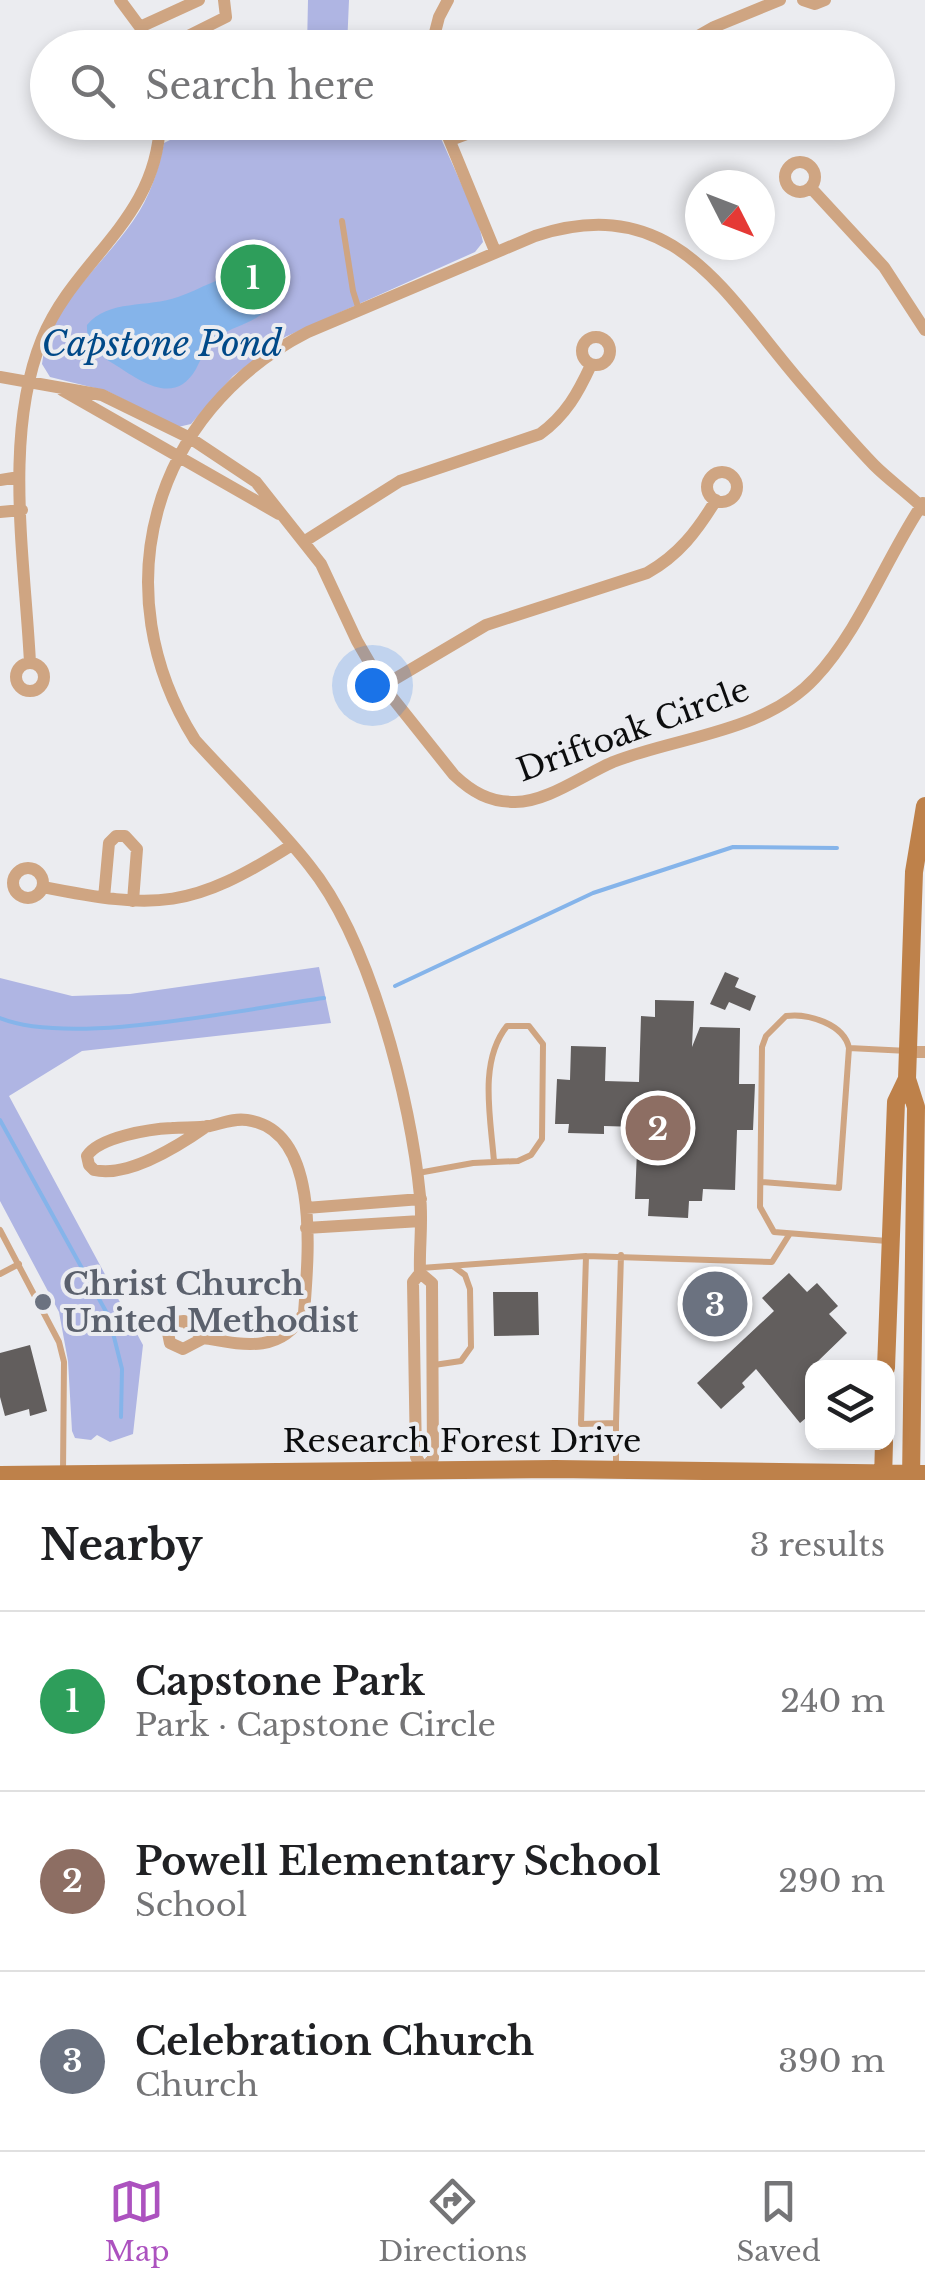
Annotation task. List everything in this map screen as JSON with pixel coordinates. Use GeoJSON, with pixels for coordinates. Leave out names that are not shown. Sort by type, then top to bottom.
{"type":"FeatureCollection","features":[{"type":"Feature","properties":{"kind":"street"},"geometry":{"type":"LineString","coordinates":[[120,0],[141,30]]}},
{"type":"Feature","properties":{"kind":"street"},"geometry":{"type":"LineString","coordinates":[[140,27],[199,0]]}},
{"type":"Feature","properties":{"kind":"street"},"geometry":{"type":"LineString","coordinates":[[204,30],[226,16],[224,0]]}},
{"type":"Feature","properties":{"kind":"street"},"geometry":{"type":"LineString","coordinates":[[436,30],[448,0]]}},
{"type":"Feature","properties":{"kind":"street"},"geometry":{"type":"LineString","coordinates":[[707,30],[780,0]]}},
{"type":"Feature","properties":{"kind":"street"},"geometry":{"type":"LineString","coordinates":[[804,0],[815,4],[825,0]]}},
{"type":"Feature","properties":{"kind":"street"},"geometry":{"type":"LineString","coordinates":[[30,663],[19,477],[20,439],[34,360],[51,319],[136,205],[152,166],[157,140]]}},
{"type":"Feature","properties":{"kind":"street"},"geometry":{"type":"LineString","coordinates":[[451,140],[495,251]]}},
{"type":"Feature","properties":{"kind":"street"},"geometry":{"type":"LineString","coordinates":[[811,188],[884,266],[925,330]]}},
{"type":"Feature","properties":{"kind":"street"},"geometry":{"type":"LineString","coordinates":[[424,1475],[416,1457],[413,1282],[420,1270],[421,1198],[408,1117],[355,942],[329,893],[292,845],[196,740],[172,700],[157,656],[147,604],[154,523],[190,438],[218,399],[260,361],[289,342],[495,251],[564,227],[600,224],[656,237],[698,261],[874,465],[924,506]]}},
{"type":"Feature","properties":{"kind":"street"},"geometry":{"type":"LineString","coordinates":[[305,541],[400,481],[540,434],[576,398],[592,364]]}},
{"type":"Feature","properties":{"kind":"street","name":"Driftoak Circle"},"geometry":{"type":"LineString","coordinates":[[0,377],[102,395],[190,438],[256,482],[305,541],[332,582],[357,641],[384,686],[466,786],[492,800],[518,802],[538,797],[614,762],[757,716],[799,693],[838,648],[924,506]]}},
{"type":"Feature","properties":{"kind":"street","name":"Driftoak Circle"},"geometry":{"type":"LineString","coordinates":[[60,388],[286,518]]}},
{"type":"Feature","properties":{"kind":"street"},"geometry":{"type":"LineString","coordinates":[[0,480],[19,477]]}},
{"type":"Feature","properties":{"kind":"street"},"geometry":{"type":"LineString","coordinates":[[384,686],[486,625],[647,573],[690,540],[716,500]]}},
{"type":"Feature","properties":{"kind":"street"},"geometry":{"type":"LineString","coordinates":[[0,512],[22,510]]}},
{"type":"Feature","properties":{"kind":"street"},"geometry":{"type":"LineString","coordinates":[[886,1360],[896,1102],[917,1052],[914,872],[925,806]]}},
{"type":"Feature","properties":{"kind":"street"},"geometry":{"type":"LineString","coordinates":[[104,898],[109,843],[116,836],[125,836],[137,849],[133,902]]}},
{"type":"Feature","properties":{"kind":"street"},"geometry":{"type":"LineString","coordinates":[[43,886],[133,902],[170,902],[217,888],[251,872],[292,845]]}},
{"type":"Feature","properties":{"kind":"street"},"geometry":{"type":"LineString","coordinates":[[907,1079],[916,1107],[916,1476]]}},
{"type":"Feature","properties":{"kind":"street"},"geometry":{"type":"LineString","coordinates":[[204,1338],[258,1346],[297,1326],[304,1314],[306,1208],[294,1152],[277,1131],[242,1118],[208,1126],[154,1129],[104,1143],[86,1156],[89,1165],[104,1172],[114,1170],[166,1152],[208,1126]]}},
{"type":"Feature","properties":{"kind":"street"},"geometry":{"type":"LineString","coordinates":[[306,1208],[421,1198]]}},
{"type":"Feature","properties":{"kind":"street"},"geometry":{"type":"LineString","coordinates":[[306,1228],[420,1221]]}},
{"type":"Feature","properties":{"kind":"street"},"geometry":{"type":"LineString","coordinates":[[420,1270],[432,1283],[433,1458],[424,1475]]}},
{"type":"Feature","properties":{"kind":"street"},"geometry":{"type":"LineString","coordinates":[[884,1450],[884,1476]]}},
{"type":"Feature","properties":{"kind":"street","name":"Research Forest Drive"},"geometry":{"type":"LineString","coordinates":[[0,1476],[424,1475],[616,1470],[916,1476]]}},
{"type":"Feature","properties":{"kind":"lane"},"geometry":{"type":"LineString","coordinates":[[342,220],[359,310]]}},
{"type":"Feature","properties":{"kind":"lane"},"geometry":{"type":"LineString","coordinates":[[761,1182],[838,1188],[850,1048],[839,1031],[798,1014],[786,1016],[766,1036],[762,1047],[760,1207],[766,1222],[774,1232],[789,1235],[890,1241]]}},
{"type":"Feature","properties":{"kind":"lane"},"geometry":{"type":"LineString","coordinates":[[417,1173],[518,1161],[531,1155],[542,1140],[542,1044],[529,1026],[507,1026],[493,1048],[490,1064],[494,1162]]}},
{"type":"Feature","properties":{"kind":"lane"},"geometry":{"type":"LineString","coordinates":[[850,1048],[917,1052]]}},
{"type":"Feature","properties":{"kind":"lane"},"geometry":{"type":"LineString","coordinates":[[0,1230],[59,1342],[64,1362],[63,1473]]}},
{"type":"Feature","properties":{"kind":"lane"},"geometry":{"type":"LineString","coordinates":[[420,1270],[586,1256],[772,1262],[789,1235]]}},
{"type":"Feature","properties":{"kind":"lane"},"geometry":{"type":"LineString","coordinates":[[586,1256],[581,1424],[616,1424]]}},
{"type":"Feature","properties":{"kind":"lane"},"geometry":{"type":"LineString","coordinates":[[616,1470],[621,1256]]}},
{"type":"Feature","properties":{"kind":"lane"},"geometry":{"type":"LineString","coordinates":[[0,1274],[19,1264]]}},
{"type":"Feature","properties":{"kind":"lane"},"geometry":{"type":"LineString","coordinates":[[433,1365],[460,1360],[471,1347],[470,1289],[464,1275],[452,1266]]}},
{"type":"Feature","properties":{"kind":"shaded area"},"geometry":{"type":"Polygon","coordinates":[[[308,0],[349,0],[348,30],[307,30],[308,0]]]}},
{"type":"Feature","properties":{"kind":"shaded area"},"geometry":{"type":"Polygon","coordinates":[[[442,140],[478,221],[483,242],[475,252],[285,337],[233,376],[191,424],[178,427],[107,391],[50,377],[42,364],[47,343],[66,306],[144,203],[164,143],[442,140]]]}},
{"type":"Feature","properties":{"kind":"shaded area"},"geometry":{"type":"Polygon","coordinates":[[[319,967],[331,1023],[82,1051],[9,1096],[143,1345],[133,1434],[110,1442],[97,1435],[91,1440],[75,1438],[59,1312],[0,1201],[0,978],[72,996],[130,994],[319,967]]]}},
{"type":"Feature","properties":{"kind":"water","name":"Capstone Pond"},"geometry":{"type":"Polygon","coordinates":[[[247,272],[265,287],[265,311],[218,337],[188,380],[178,386],[168,389],[147,384],[100,354],[89,339],[87,325],[106,311],[166,300],[247,272]]]}},
{"type":"Feature","properties":{"kind":"building"},"geometry":{"type":"Polygon","coordinates":[[[725,972],[739,978],[735,987],[756,996],[750,1011],[729,1002],[725,1010],[710,1004],[725,972]]]}},
{"type":"Feature","properties":{"kind":"building"},"geometry":{"type":"Polygon","coordinates":[[[655,1000],[694,1001],[692,1047],[700,1027],[740,1028],[739,1084],[755,1084],[753,1130],[737,1130],[735,1190],[703,1189],[702,1201],[689,1201],[688,1218],[648,1216],[649,1199],[635,1199],[638,1127],[604,1126],[604,1134],[568,1133],[569,1124],[555,1124],[557,1079],[570,1080],[571,1046],[606,1047],[605,1081],[639,1082],[641,1016],[655,1017],[655,1000]]]}},
{"type":"Feature","properties":{"kind":"building"},"geometry":{"type":"Polygon","coordinates":[[[789,1273],[807,1292],[817,1283],[838,1306],[829,1314],[847,1333],[819,1360],[805,1360],[805,1419],[800,1423],[756,1369],[742,1383],[745,1387],[721,1409],[697,1383],[774,1311],[762,1298],[789,1273]]]}},
{"type":"Feature","properties":{"kind":"building"},"geometry":{"type":"Polygon","coordinates":[[[493,1292],[538,1292],[539,1335],[494,1336],[493,1292]]]}},
{"type":"Feature","properties":{"kind":"building"},"geometry":{"type":"Polygon","coordinates":[[[30,1345],[47,1411],[30,1416],[29,1409],[5,1416],[0,1397],[0,1353],[30,1345]]]}},
{"type":"Feature","properties":{"kind":"waterway"},"geometry":{"type":"LineString","coordinates":[[395,986],[593,893],[733,847],[837,848]]}},
{"type":"Feature","properties":{"kind":"waterway"},"geometry":{"type":"LineString","coordinates":[[0,1018],[32,1026],[113,1027],[324,998]]}},
{"type":"Feature","properties":{"kind":"waterway"},"geometry":{"type":"LineString","coordinates":[[0,1120],[109,1317],[122,1369],[121,1417]]}},
{"type":"Feature","properties":{"kind":"place","name":"Capstone Park"},"geometry":{"type":"Point","coordinates":[253,277]}},
{"type":"Feature","properties":{"kind":"place","name":"Powell Elementary School"},"geometry":{"type":"Point","coordinates":[658,1128]}},
{"type":"Feature","properties":{"kind":"place","name":"Christ Church United Methodist"},"geometry":{"type":"Point","coordinates":[43,1302]}},
{"type":"Feature","properties":{"kind":"place","name":"Celebration Church"},"geometry":{"type":"Point","coordinates":[715,1304]}}]}
